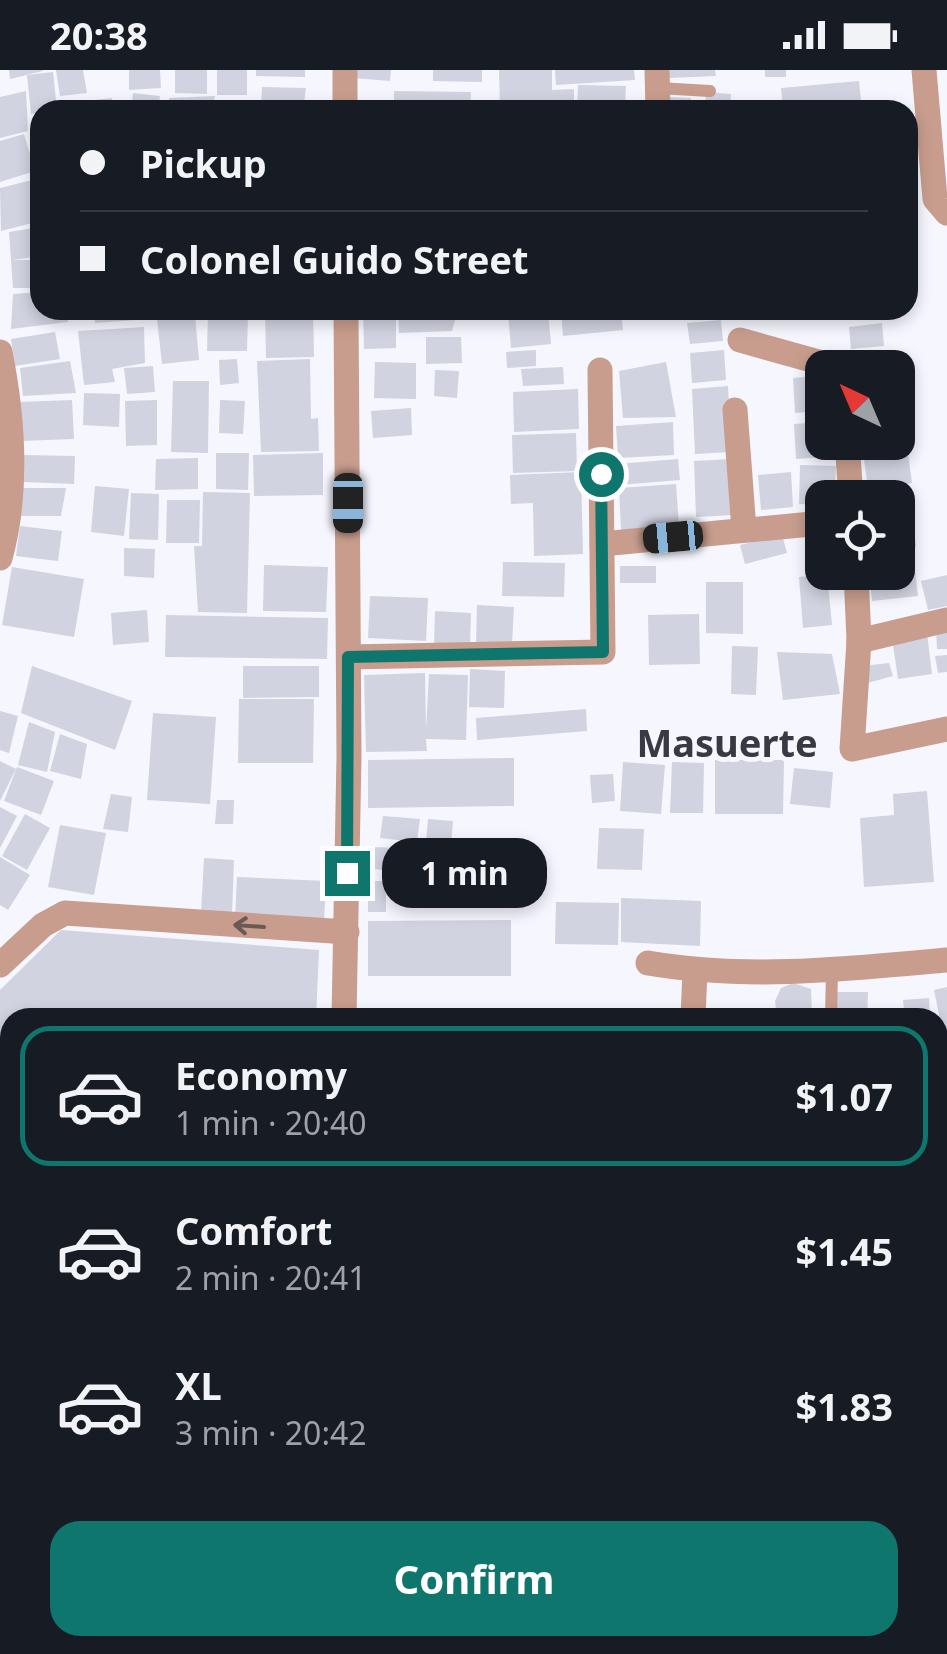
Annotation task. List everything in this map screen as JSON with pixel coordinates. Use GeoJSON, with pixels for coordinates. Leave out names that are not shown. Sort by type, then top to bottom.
{"type":"FeatureCollection","features":[{"type":"Feature","properties":{"kind":"street"},"geometry":{"type":"LineString","coordinates":[[345,70],[345,100]]}},
{"type":"Feature","properties":{"kind":"street"},"geometry":{"type":"LineString","coordinates":[[924,70],[935,199],[947,213]]}},
{"type":"Feature","properties":{"kind":"street"},"geometry":{"type":"LineString","coordinates":[[344,1008],[346,320]]}},
{"type":"Feature","properties":{"kind":"street"},"geometry":{"type":"LineString","coordinates":[[740,340],[805,358]]}},
{"type":"Feature","properties":{"kind":"street"},"geometry":{"type":"LineString","coordinates":[[0,352],[9,525],[0,558]]}},
{"type":"Feature","properties":{"kind":"street"},"geometry":{"type":"LineString","coordinates":[[348,657],[603,652],[600,370]]}},
{"type":"Feature","properties":{"kind":"street"},"geometry":{"type":"LineString","coordinates":[[735,410],[744,530]]}},
{"type":"Feature","properties":{"kind":"street"},"geometry":{"type":"LineString","coordinates":[[602,544],[805,525]]}},
{"type":"Feature","properties":{"kind":"street"},"geometry":{"type":"LineString","coordinates":[[857,590],[859,641],[852,748],[947,729]]}},
{"type":"Feature","properties":{"kind":"street"},"geometry":{"type":"LineString","coordinates":[[859,641],[947,620]]}},
{"type":"Feature","properties":{"kind":"street"},"geometry":{"type":"LineString","coordinates":[[0,965],[65,913],[347,932]]}},
{"type":"Feature","properties":{"kind":"street"},"geometry":{"type":"LineString","coordinates":[[648,963],[695,971],[832,971],[947,960]]}},
{"type":"Feature","properties":{"kind":"street"},"geometry":{"type":"LineString","coordinates":[[694,1008],[695,971]]}},
{"type":"Feature","properties":{"kind":"lane"},"geometry":{"type":"LineString","coordinates":[[658,89],[710,92]]}},
{"type":"Feature","properties":{"kind":"lane"},"geometry":{"type":"LineString","coordinates":[[831,1008],[832,971]]}},
{"type":"Feature","properties":{"kind":"building"},"geometry":{"type":"Polygon","coordinates":[[[9,70],[43,70],[43,71],[10,79],[9,70]]]}},
{"type":"Feature","properties":{"kind":"building"},"geometry":{"type":"Polygon","coordinates":[[[56,70],[83,70],[87,93],[60,96],[56,70]]]}},
{"type":"Feature","properties":{"kind":"building"},"geometry":{"type":"Polygon","coordinates":[[[129,70],[160,70],[161,88],[129,90],[129,70]]]}},
{"type":"Feature","properties":{"kind":"building"},"geometry":{"type":"Polygon","coordinates":[[[175,70],[207,70],[207,94],[175,93],[175,70]]]}},
{"type":"Feature","properties":{"kind":"building"},"geometry":{"type":"Polygon","coordinates":[[[217,70],[247,70],[247,95],[217,95],[217,70]]]}},
{"type":"Feature","properties":{"kind":"building"},"geometry":{"type":"Polygon","coordinates":[[[256,70],[305,70],[305,77],[256,76],[256,70]]]}},
{"type":"Feature","properties":{"kind":"building"},"geometry":{"type":"Polygon","coordinates":[[[353,70],[391,70],[390,81],[353,78],[353,70]]]}},
{"type":"Feature","properties":{"kind":"building"},"geometry":{"type":"Polygon","coordinates":[[[433,70],[482,70],[482,82],[433,81],[433,70]]]}},
{"type":"Feature","properties":{"kind":"building"},"geometry":{"type":"Polygon","coordinates":[[[499,70],[552,70],[552,90],[574,89],[574,100],[500,100],[499,70]]]}},
{"type":"Feature","properties":{"kind":"building"},"geometry":{"type":"Polygon","coordinates":[[[555,70],[634,70],[635,80],[556,85],[555,70]]]}},
{"type":"Feature","properties":{"kind":"building"},"geometry":{"type":"Polygon","coordinates":[[[669,70],[715,70],[716,76],[669,78],[669,70]]]}},
{"type":"Feature","properties":{"kind":"building"},"geometry":{"type":"Polygon","coordinates":[[[765,70],[786,70],[786,77],[765,77],[765,70]]]}},
{"type":"Feature","properties":{"kind":"building"},"geometry":{"type":"Polygon","coordinates":[[[53,72],[56,100],[30,100],[30,104],[27,75],[53,72]]]}},
{"type":"Feature","properties":{"kind":"building"},"geometry":{"type":"Polygon","coordinates":[[[859,81],[861,100],[782,100],[781,88],[859,81]]]}},
{"type":"Feature","properties":{"kind":"building"},"geometry":{"type":"Polygon","coordinates":[[[578,85],[626,86],[625,100],[577,100],[578,85]]]}},
{"type":"Feature","properties":{"kind":"building"},"geometry":{"type":"Polygon","coordinates":[[[262,87],[306,88],[304,100],[261,100],[262,87]]]}},
{"type":"Feature","properties":{"kind":"building"},"geometry":{"type":"Polygon","coordinates":[[[26,91],[28,131],[0,138],[0,97],[26,91]]]}},
{"type":"Feature","properties":{"kind":"building"},"geometry":{"type":"Polygon","coordinates":[[[394,91],[471,92],[471,100],[394,100],[394,91]]]}},
{"type":"Feature","properties":{"kind":"building"},"geometry":{"type":"Polygon","coordinates":[[[706,92],[731,94],[731,100],[706,100],[706,92]]]}},
{"type":"Feature","properties":{"kind":"building"},"geometry":{"type":"Polygon","coordinates":[[[133,93],[160,96],[159,100],[132,100],[133,93]]]}},
{"type":"Feature","properties":{"kind":"building"},"geometry":{"type":"Polygon","coordinates":[[[215,96],[214,100],[169,98],[215,96]]]}},
{"type":"Feature","properties":{"kind":"building"},"geometry":{"type":"Polygon","coordinates":[[[24,134],[30,173],[0,182],[0,141],[24,134]]]}},
{"type":"Feature","properties":{"kind":"building"},"geometry":{"type":"Polygon","coordinates":[[[30,180],[30,224],[1,231],[0,188],[30,180]]]}},
{"type":"Feature","properties":{"kind":"building"},"geometry":{"type":"Polygon","coordinates":[[[30,229],[30,257],[13,260],[30,260],[30,288],[13,288],[9,232],[30,229]]]}},
{"type":"Feature","properties":{"kind":"building"},"geometry":{"type":"Polygon","coordinates":[[[30,293],[30,320],[68,322],[11,329],[13,294],[30,293]]]}},
{"type":"Feature","properties":{"kind":"building"},"geometry":{"type":"Polygon","coordinates":[[[157,320],[195,320],[199,360],[162,364],[157,320]]]}},
{"type":"Feature","properties":{"kind":"building"},"geometry":{"type":"Polygon","coordinates":[[[208,320],[248,320],[247,351],[207,351],[208,320]]]}},
{"type":"Feature","properties":{"kind":"building"},"geometry":{"type":"Polygon","coordinates":[[[265,320],[313,320],[314,357],[266,358],[265,320]]]}},
{"type":"Feature","properties":{"kind":"building"},"geometry":{"type":"Polygon","coordinates":[[[363,320],[396,320],[396,348],[364,349],[363,320]]]}},
{"type":"Feature","properties":{"kind":"building"},"geometry":{"type":"Polygon","coordinates":[[[398,320],[455,320],[452,331],[399,333],[398,320]]]}},
{"type":"Feature","properties":{"kind":"building"},"geometry":{"type":"Polygon","coordinates":[[[509,320],[549,320],[551,344],[511,348],[509,320]]]}},
{"type":"Feature","properties":{"kind":"building"},"geometry":{"type":"Polygon","coordinates":[[[562,320],[622,320],[623,330],[563,336],[562,320]]]}},
{"type":"Feature","properties":{"kind":"building"},"geometry":{"type":"Polygon","coordinates":[[[721,320],[723,341],[690,344],[687,323],[721,320]]]}},
{"type":"Feature","properties":{"kind":"building"},"geometry":{"type":"Polygon","coordinates":[[[882,323],[884,346],[851,349],[849,327],[882,323]]]}},
{"type":"Feature","properties":{"kind":"building"},"geometry":{"type":"Polygon","coordinates":[[[144,327],[145,363],[112,369],[115,382],[84,385],[78,331],[144,327]]]}},
{"type":"Feature","properties":{"kind":"building"},"geometry":{"type":"Polygon","coordinates":[[[55,332],[60,359],[15,366],[11,339],[55,332]]]}},
{"type":"Feature","properties":{"kind":"building"},"geometry":{"type":"Polygon","coordinates":[[[426,337],[461,337],[462,363],[426,364],[426,337]]]}},
{"type":"Feature","properties":{"kind":"building"},"geometry":{"type":"Polygon","coordinates":[[[536,350],[536,366],[507,368],[506,352],[536,350]]]}},
{"type":"Feature","properties":{"kind":"building"},"geometry":{"type":"Polygon","coordinates":[[[724,350],[726,380],[692,383],[690,353],[724,350]]]}},
{"type":"Feature","properties":{"kind":"building"},"geometry":{"type":"Polygon","coordinates":[[[237,359],[239,383],[220,385],[219,360],[237,359]]]}},
{"type":"Feature","properties":{"kind":"building"},"geometry":{"type":"Polygon","coordinates":[[[310,359],[311,419],[318,418],[319,451],[261,452],[257,361],[310,359]]]}},
{"type":"Feature","properties":{"kind":"building"},"geometry":{"type":"Polygon","coordinates":[[[70,361],[76,393],[23,396],[20,368],[70,361]]]}},
{"type":"Feature","properties":{"kind":"building"},"geometry":{"type":"Polygon","coordinates":[[[375,362],[416,363],[416,399],[374,398],[375,362]]]}},
{"type":"Feature","properties":{"kind":"building"},"geometry":{"type":"Polygon","coordinates":[[[666,362],[676,417],[623,418],[619,371],[666,362]]]}},
{"type":"Feature","properties":{"kind":"building"},"geometry":{"type":"Polygon","coordinates":[[[153,366],[155,392],[127,394],[124,368],[153,366]]]}},
{"type":"Feature","properties":{"kind":"building"},"geometry":{"type":"Polygon","coordinates":[[[563,367],[564,384],[523,386],[521,369],[563,367]]]}},
{"type":"Feature","properties":{"kind":"building"},"geometry":{"type":"Polygon","coordinates":[[[435,370],[459,371],[457,398],[434,396],[435,370]]]}},
{"type":"Feature","properties":{"kind":"building"},"geometry":{"type":"Polygon","coordinates":[[[805,377],[805,412],[795,413],[793,378],[805,377]]]}},
{"type":"Feature","properties":{"kind":"building"},"geometry":{"type":"Polygon","coordinates":[[[173,381],[209,381],[208,453],[171,452],[173,381]]]}},
{"type":"Feature","properties":{"kind":"building"},"geometry":{"type":"Polygon","coordinates":[[[728,386],[731,452],[695,454],[692,389],[728,386]]]}},
{"type":"Feature","properties":{"kind":"building"},"geometry":{"type":"Polygon","coordinates":[[[578,389],[579,429],[514,432],[513,392],[578,389]]]}},
{"type":"Feature","properties":{"kind":"building"},"geometry":{"type":"Polygon","coordinates":[[[84,393],[120,394],[119,427],[83,425],[84,393]]]}},
{"type":"Feature","properties":{"kind":"building"},"geometry":{"type":"Polygon","coordinates":[[[72,400],[74,439],[20,441],[19,402],[72,400]]]}},
{"type":"Feature","properties":{"kind":"building"},"geometry":{"type":"Polygon","coordinates":[[[157,400],[157,445],[126,446],[125,401],[157,400]]]}},
{"type":"Feature","properties":{"kind":"building"},"geometry":{"type":"Polygon","coordinates":[[[220,400],[245,401],[243,434],[219,433],[220,400]]]}},
{"type":"Feature","properties":{"kind":"building"},"geometry":{"type":"Polygon","coordinates":[[[411,408],[412,435],[373,438],[371,411],[411,408]]]}},
{"type":"Feature","properties":{"kind":"building"},"geometry":{"type":"Polygon","coordinates":[[[673,422],[674,455],[618,458],[616,426],[673,422]]]}},
{"type":"Feature","properties":{"kind":"building"},"geometry":{"type":"Polygon","coordinates":[[[805,423],[805,458],[796,459],[794,424],[805,423]]]}},
{"type":"Feature","properties":{"kind":"building"},"geometry":{"type":"Polygon","coordinates":[[[576,433],[577,471],[513,473],[512,435],[576,433]]]}},
{"type":"Feature","properties":{"kind":"building"},"geometry":{"type":"Polygon","coordinates":[[[216,453],[249,453],[248,490],[216,489],[216,453]]]}},
{"type":"Feature","properties":{"kind":"building"},"geometry":{"type":"Polygon","coordinates":[[[323,453],[323,495],[254,496],[253,455],[323,453]]]}},
{"type":"Feature","properties":{"kind":"building"},"geometry":{"type":"Polygon","coordinates":[[[24,455],[75,456],[74,484],[23,482],[24,455]]]}},
{"type":"Feature","properties":{"kind":"building"},"geometry":{"type":"Polygon","coordinates":[[[198,458],[198,489],[155,490],[156,459],[198,458]]]}},
{"type":"Feature","properties":{"kind":"building"},"geometry":{"type":"Polygon","coordinates":[[[678,459],[680,480],[619,485],[617,464],[678,459]]]}},
{"type":"Feature","properties":{"kind":"building"},"geometry":{"type":"Polygon","coordinates":[[[731,459],[733,515],[696,517],[694,461],[731,459]]]}},
{"type":"Feature","properties":{"kind":"building"},"geometry":{"type":"Polygon","coordinates":[[[864,460],[909,460],[912,480],[867,480],[864,460]]]}},
{"type":"Feature","properties":{"kind":"building"},"geometry":{"type":"Polygon","coordinates":[[[800,465],[836,466],[836,480],[805,480],[805,504],[799,504],[800,465]]]}},
{"type":"Feature","properties":{"kind":"building"},"geometry":{"type":"Polygon","coordinates":[[[581,472],[583,554],[534,556],[533,503],[511,504],[510,475],[581,472]]]}},
{"type":"Feature","properties":{"kind":"building"},"geometry":{"type":"Polygon","coordinates":[[[791,472],[793,507],[761,510],[758,475],[791,472]]]}},
{"type":"Feature","properties":{"kind":"building"},"geometry":{"type":"Polygon","coordinates":[[[676,484],[679,526],[621,530],[619,488],[676,484]]]}},
{"type":"Feature","properties":{"kind":"building"},"geometry":{"type":"Polygon","coordinates":[[[95,486],[129,489],[124,536],[91,532],[95,486]]]}},
{"type":"Feature","properties":{"kind":"building"},"geometry":{"type":"Polygon","coordinates":[[[17,488],[66,488],[61,516],[15,516],[17,488]]]}},
{"type":"Feature","properties":{"kind":"building"},"geometry":{"type":"Polygon","coordinates":[[[203,492],[250,493],[247,613],[198,612],[194,546],[202,546],[203,492]]]}},
{"type":"Feature","properties":{"kind":"building"},"geometry":{"type":"Polygon","coordinates":[[[131,493],[159,494],[158,540],[129,539],[131,493]]]}},
{"type":"Feature","properties":{"kind":"building"},"geometry":{"type":"Polygon","coordinates":[[[167,500],[200,500],[199,543],[166,543],[167,500]]]}},
{"type":"Feature","properties":{"kind":"building"},"geometry":{"type":"Polygon","coordinates":[[[20,526],[62,531],[58,561],[16,556],[20,526]]]}},
{"type":"Feature","properties":{"kind":"building"},"geometry":{"type":"Polygon","coordinates":[[[782,534],[787,553],[745,564],[740,545],[782,534]]]}},
{"type":"Feature","properties":{"kind":"building"},"geometry":{"type":"Polygon","coordinates":[[[124,548],[155,549],[154,578],[124,576],[124,548]]]}},
{"type":"Feature","properties":{"kind":"building"},"geometry":{"type":"Polygon","coordinates":[[[503,562],[565,563],[564,597],[502,596],[503,562]]]}},
{"type":"Feature","properties":{"kind":"building"},"geometry":{"type":"Polygon","coordinates":[[[264,565],[328,567],[326,612],[263,611],[264,565]]]}},
{"type":"Feature","properties":{"kind":"building"},"geometry":{"type":"Polygon","coordinates":[[[620,566],[656,566],[656,583],[620,583],[620,566]]]}},
{"type":"Feature","properties":{"kind":"building"},"geometry":{"type":"Polygon","coordinates":[[[12,567],[84,579],[74,637],[2,625],[12,567]]]}},
{"type":"Feature","properties":{"kind":"building"},"geometry":{"type":"Polygon","coordinates":[[[915,570],[918,596],[872,601],[871,590],[915,590],[915,570]]]}},
{"type":"Feature","properties":{"kind":"building"},"geometry":{"type":"Polygon","coordinates":[[[947,575],[947,606],[928,610],[921,581],[947,575]]]}},
{"type":"Feature","properties":{"kind":"building"},"geometry":{"type":"Polygon","coordinates":[[[805,576],[805,590],[829,590],[832,625],[803,628],[799,577],[805,576]]]}},
{"type":"Feature","properties":{"kind":"building"},"geometry":{"type":"Polygon","coordinates":[[[706,582],[743,582],[743,634],[706,633],[706,582]]]}},
{"type":"Feature","properties":{"kind":"building"},"geometry":{"type":"Polygon","coordinates":[[[370,596],[428,598],[426,641],[368,638],[370,596]]]}},
{"type":"Feature","properties":{"kind":"building"},"geometry":{"type":"Polygon","coordinates":[[[477,605],[514,607],[512,644],[476,643],[477,605]]]}},
{"type":"Feature","properties":{"kind":"building"},"geometry":{"type":"Polygon","coordinates":[[[147,610],[149,642],[113,645],[111,613],[147,610]]]}},
{"type":"Feature","properties":{"kind":"building"},"geometry":{"type":"Polygon","coordinates":[[[435,611],[471,613],[470,648],[434,646],[435,611]]]}},
{"type":"Feature","properties":{"kind":"building"},"geometry":{"type":"Polygon","coordinates":[[[699,614],[700,664],[649,665],[648,615],[699,614]]]}},
{"type":"Feature","properties":{"kind":"building"},"geometry":{"type":"Polygon","coordinates":[[[166,615],[328,618],[327,659],[165,657],[166,615]]]}},
{"type":"Feature","properties":{"kind":"building"},"geometry":{"type":"Polygon","coordinates":[[[936,627],[947,627],[947,649],[937,649],[936,627]]]}},
{"type":"Feature","properties":{"kind":"building"},"geometry":{"type":"Polygon","coordinates":[[[927,633],[932,674],[898,679],[892,638],[927,633]]]}},
{"type":"Feature","properties":{"kind":"building"},"geometry":{"type":"Polygon","coordinates":[[[732,646],[758,647],[756,695],[731,694],[732,646]]]}},
{"type":"Feature","properties":{"kind":"building"},"geometry":{"type":"Polygon","coordinates":[[[777,652],[832,654],[840,694],[783,700],[777,652]]]}},
{"type":"Feature","properties":{"kind":"building"},"geometry":{"type":"Polygon","coordinates":[[[947,655],[947,672],[938,673],[935,656],[947,655]]]}},
{"type":"Feature","properties":{"kind":"building"},"geometry":{"type":"Polygon","coordinates":[[[889,663],[893,676],[864,684],[863,666],[889,663]]]}},
{"type":"Feature","properties":{"kind":"building"},"geometry":{"type":"Polygon","coordinates":[[[32,666],[132,701],[115,750],[21,713],[32,666]]]}},
{"type":"Feature","properties":{"kind":"building"},"geometry":{"type":"Polygon","coordinates":[[[243,666],[319,666],[319,697],[243,698],[243,666]]]}},
{"type":"Feature","properties":{"kind":"building"},"geometry":{"type":"Polygon","coordinates":[[[470,669],[505,671],[504,708],[469,707],[470,669]]]}},
{"type":"Feature","properties":{"kind":"building"},"geometry":{"type":"Polygon","coordinates":[[[425,673],[426,730],[429,674],[468,675],[466,740],[426,739],[427,751],[366,752],[364,675],[425,673]]]}},
{"type":"Feature","properties":{"kind":"building"},"geometry":{"type":"Polygon","coordinates":[[[239,699],[314,699],[313,763],[238,763],[239,699]]]}},
{"type":"Feature","properties":{"kind":"building"},"geometry":{"type":"Polygon","coordinates":[[[586,709],[587,731],[477,740],[476,718],[586,709]]]}},
{"type":"Feature","properties":{"kind":"building"},"geometry":{"type":"Polygon","coordinates":[[[0,711],[18,716],[9,753],[0,750],[0,711]]]}},
{"type":"Feature","properties":{"kind":"building"},"geometry":{"type":"Polygon","coordinates":[[[153,713],[216,717],[210,804],[147,800],[153,713]]]}},
{"type":"Feature","properties":{"kind":"building"},"geometry":{"type":"Polygon","coordinates":[[[29,722],[55,732],[47,772],[18,765],[29,722]]]}},
{"type":"Feature","properties":{"kind":"building"},"geometry":{"type":"Polygon","coordinates":[[[60,734],[87,744],[81,779],[50,771],[60,734]]]}},
{"type":"Feature","properties":{"kind":"building"},"geometry":{"type":"Polygon","coordinates":[[[514,758],[514,806],[368,808],[368,760],[514,758]]]}},
{"type":"Feature","properties":{"kind":"building"},"geometry":{"type":"Polygon","coordinates":[[[715,760],[784,760],[783,814],[715,814],[715,760]]]}},
{"type":"Feature","properties":{"kind":"building"},"geometry":{"type":"Polygon","coordinates":[[[0,761],[16,769],[0,801],[0,761]]]}},
{"type":"Feature","properties":{"kind":"building"},"geometry":{"type":"Polygon","coordinates":[[[623,762],[665,765],[661,814],[620,811],[623,762]]]}},
{"type":"Feature","properties":{"kind":"building"},"geometry":{"type":"Polygon","coordinates":[[[672,762],[704,763],[703,813],[670,813],[672,762]]]}},
{"type":"Feature","properties":{"kind":"building"},"geometry":{"type":"Polygon","coordinates":[[[17,767],[54,781],[41,815],[4,801],[17,767]]]}},
{"type":"Feature","properties":{"kind":"building"},"geometry":{"type":"Polygon","coordinates":[[[794,768],[833,772],[830,808],[790,804],[794,768]]]}},
{"type":"Feature","properties":{"kind":"building"},"geometry":{"type":"Polygon","coordinates":[[[613,774],[615,801],[592,803],[590,775],[613,774]]]}},
{"type":"Feature","properties":{"kind":"building"},"geometry":{"type":"Polygon","coordinates":[[[927,791],[934,882],[864,887],[860,818],[894,815],[893,794],[927,791]]]}},
{"type":"Feature","properties":{"kind":"building"},"geometry":{"type":"Polygon","coordinates":[[[111,794],[132,797],[128,832],[103,829],[111,794]]]}},
{"type":"Feature","properties":{"kind":"building"},"geometry":{"type":"Polygon","coordinates":[[[217,800],[234,800],[233,824],[215,824],[217,800]]]}},
{"type":"Feature","properties":{"kind":"building"},"geometry":{"type":"Polygon","coordinates":[[[0,807],[17,816],[0,848],[0,807]]]}},
{"type":"Feature","properties":{"kind":"building"},"geometry":{"type":"Polygon","coordinates":[[[25,814],[50,828],[27,870],[2,856],[25,814]]]}},
{"type":"Feature","properties":{"kind":"building"},"geometry":{"type":"Polygon","coordinates":[[[383,816],[420,819],[417,842],[380,838],[383,816]]]}},
{"type":"Feature","properties":{"kind":"building"},"geometry":{"type":"Polygon","coordinates":[[[428,819],[453,821],[451,846],[426,843],[428,819]]]}},
{"type":"Feature","properties":{"kind":"building"},"geometry":{"type":"Polygon","coordinates":[[[60,825],[106,833],[94,895],[48,887],[60,825]]]}},
{"type":"Feature","properties":{"kind":"building"},"geometry":{"type":"Polygon","coordinates":[[[599,828],[644,829],[642,870],[597,869],[599,828]]]}},
{"type":"Feature","properties":{"kind":"building"},"geometry":{"type":"Polygon","coordinates":[[[370,847],[405,848],[404,871],[369,869],[370,847]]]}},
{"type":"Feature","properties":{"kind":"building"},"geometry":{"type":"Polygon","coordinates":[[[420,851],[445,856],[441,876],[416,871],[420,851]]]}},
{"type":"Feature","properties":{"kind":"building"},"geometry":{"type":"Polygon","coordinates":[[[478,854],[478,872],[453,873],[453,855],[478,854]]]}},
{"type":"Feature","properties":{"kind":"building"},"geometry":{"type":"Polygon","coordinates":[[[0,857],[30,875],[8,910],[0,905],[0,857]]]}},
{"type":"Feature","properties":{"kind":"building"},"geometry":{"type":"Polygon","coordinates":[[[204,858],[234,860],[232,915],[201,913],[204,858]]]}},
{"type":"Feature","properties":{"kind":"building"},"geometry":{"type":"Polygon","coordinates":[[[237,877],[326,881],[324,922],[235,918],[237,877]]]}},
{"type":"Feature","properties":{"kind":"building"},"geometry":{"type":"Polygon","coordinates":[[[488,878],[489,890],[466,892],[465,880],[488,878]]]}},
{"type":"Feature","properties":{"kind":"building"},"geometry":{"type":"Polygon","coordinates":[[[368,881],[386,881],[386,912],[368,912],[368,881]]]}},
{"type":"Feature","properties":{"kind":"building"},"geometry":{"type":"Polygon","coordinates":[[[453,882],[454,898],[426,900],[426,883],[453,882]]]}},
{"type":"Feature","properties":{"kind":"building"},"geometry":{"type":"Polygon","coordinates":[[[621,898],[701,901],[700,946],[621,942],[621,898]]]}},
{"type":"Feature","properties":{"kind":"building"},"geometry":{"type":"Polygon","coordinates":[[[556,902],[619,903],[618,945],[555,944],[556,902]]]}},
{"type":"Feature","properties":{"kind":"building"},"geometry":{"type":"Polygon","coordinates":[[[511,920],[511,976],[368,976],[368,921],[511,920]]]}},
{"type":"Feature","properties":{"kind":"building"},"geometry":{"type":"Polygon","coordinates":[[[61,930],[319,950],[316,1008],[0,1008],[0,990],[61,930]]]}},
{"type":"Feature","properties":{"kind":"building"},"geometry":{"type":"Polygon","coordinates":[[[793,983],[811,989],[812,1008],[776,1008],[781,988],[793,983]]]}},
{"type":"Feature","properties":{"kind":"building"},"geometry":{"type":"Polygon","coordinates":[[[947,987],[947,1008],[938,1008],[934,990],[947,987]]]}},
{"type":"Feature","properties":{"kind":"building"},"geometry":{"type":"Polygon","coordinates":[[[836,992],[868,992],[867,1008],[835,1008],[836,992]]]}},
{"type":"Feature","properties":{"kind":"building"},"geometry":{"type":"Polygon","coordinates":[[[929,998],[930,1008],[904,1008],[903,1000],[929,998]]]}},
{"type":"Feature","properties":{"kind":"district","name":"Masuerte"},"geometry":{"type":"Point","coordinates":[727,742]}},
{"type":"Feature","properties":{"kind":"route"},"geometry":{"type":"LineString","coordinates":[[347,873],[348,657],[603,652],[601,474]]}}]}
